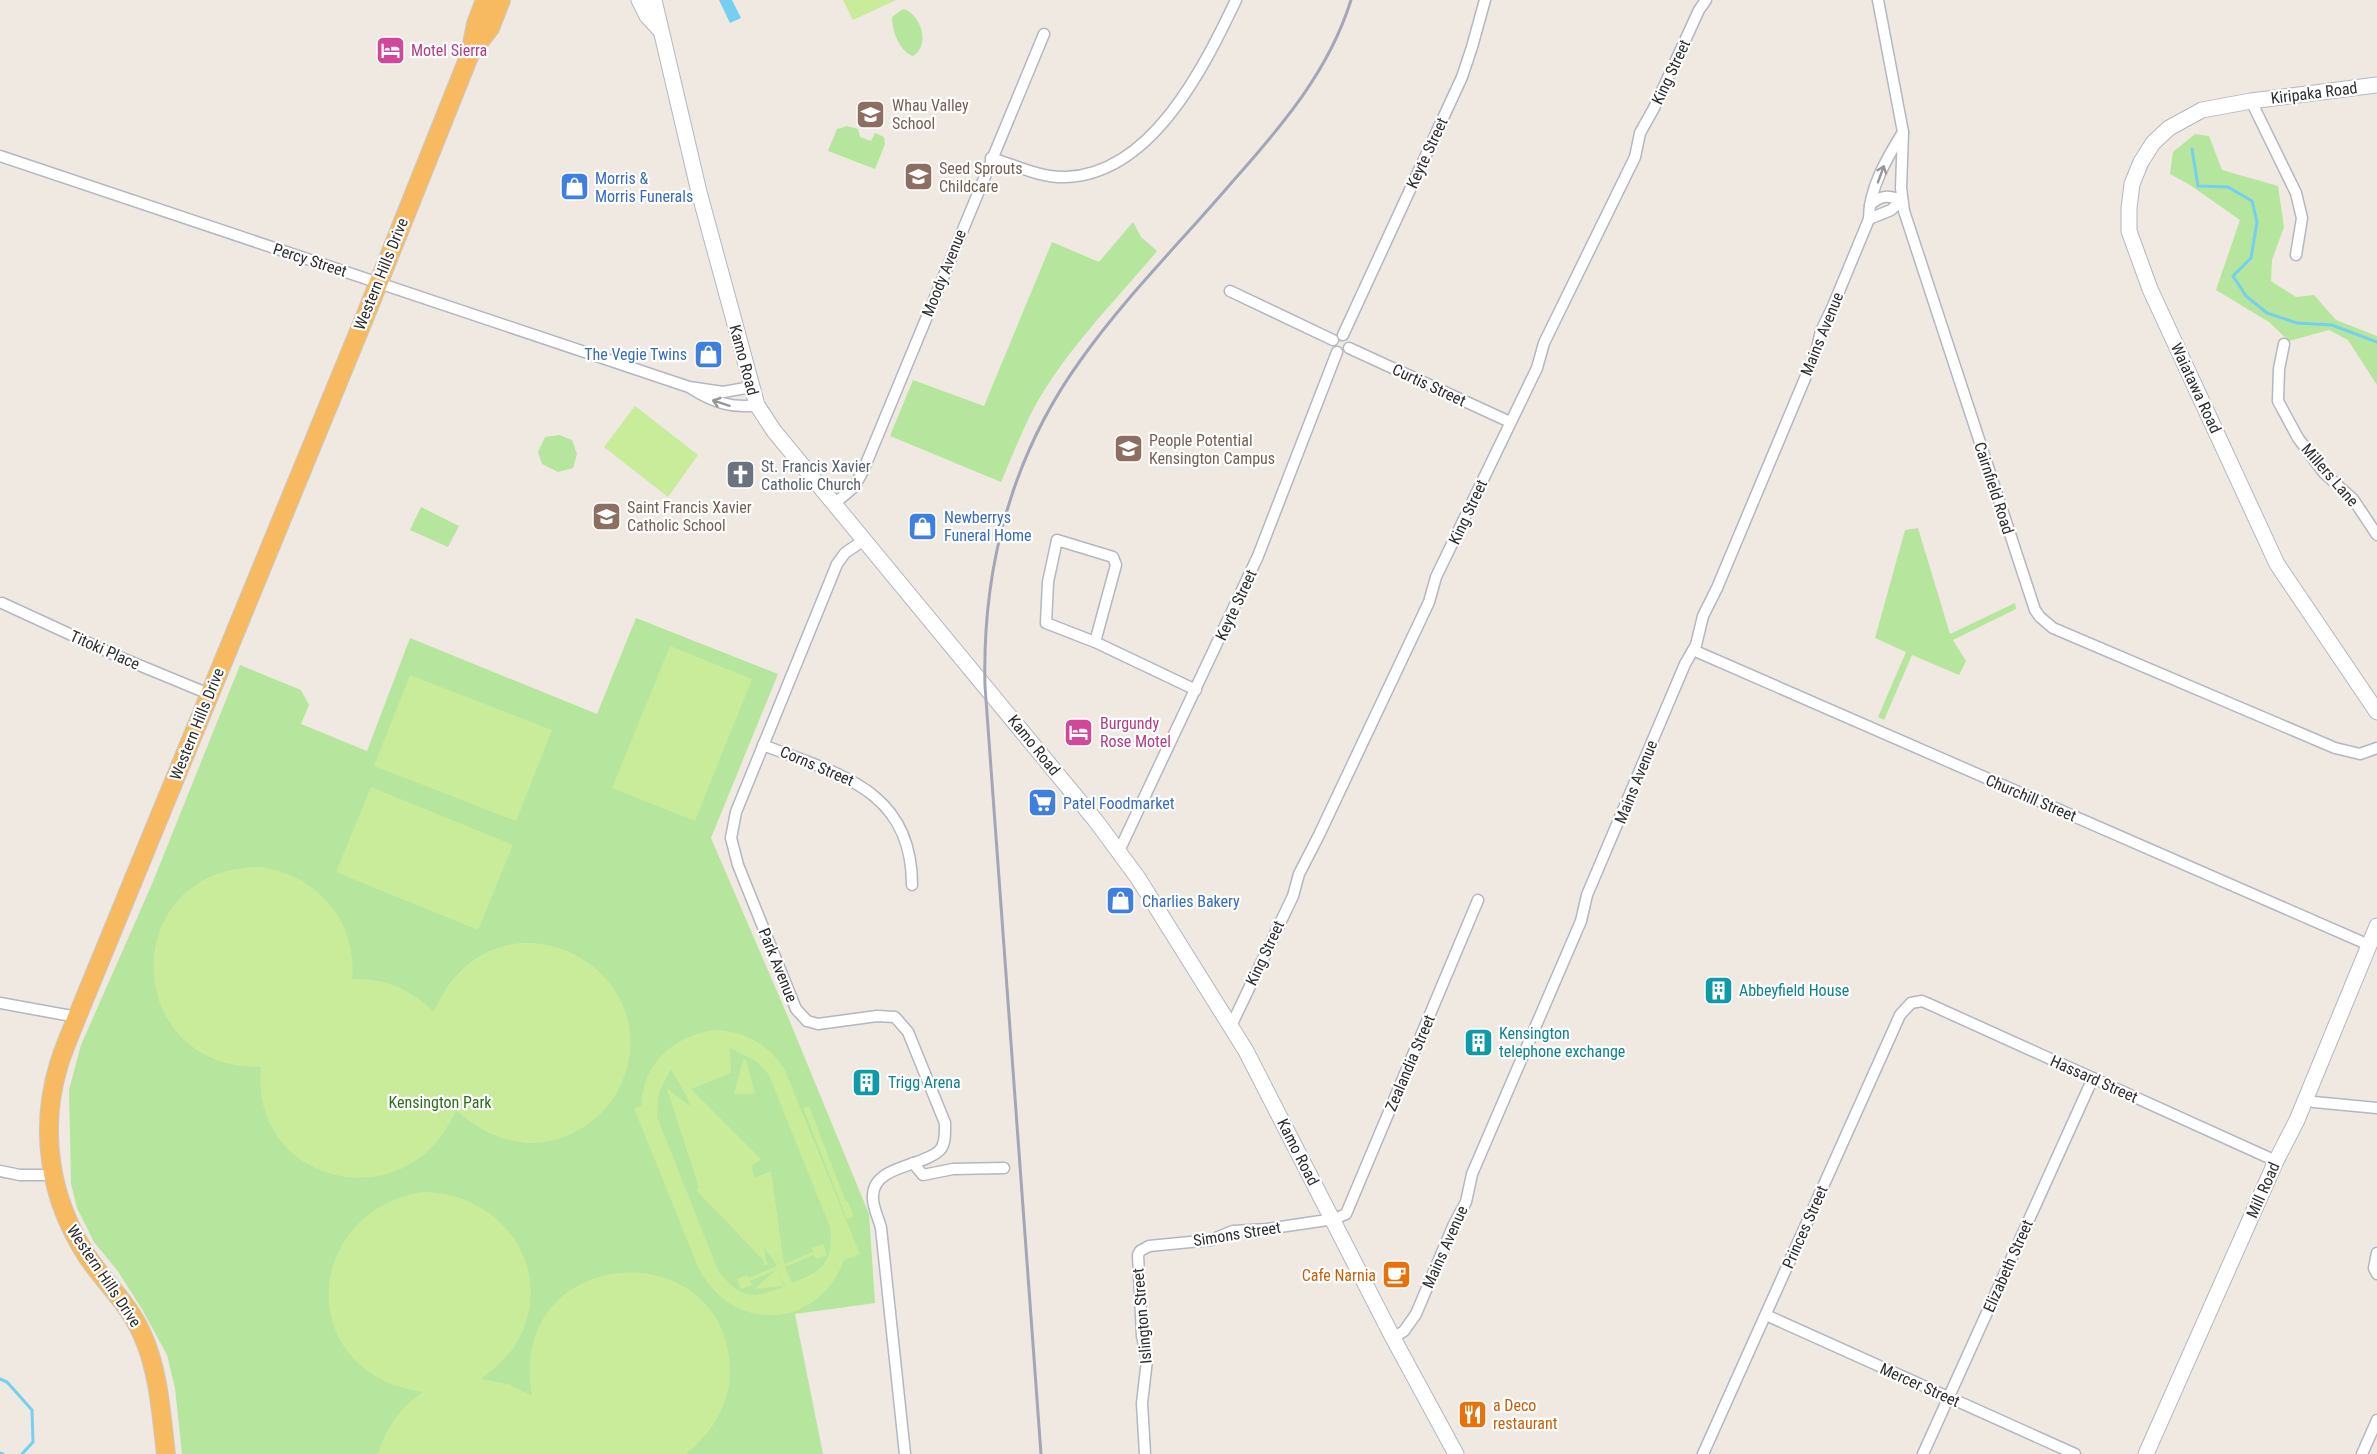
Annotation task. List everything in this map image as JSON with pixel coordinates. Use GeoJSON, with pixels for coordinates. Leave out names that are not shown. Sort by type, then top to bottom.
{"type":"FeatureCollection","features":[{"type":"Feature","properties":{"kind":"highway"},"geometry":{"type":"LineString","coordinates":[[470,54],[476,24],[485,0]]}},
{"type":"Feature","properties":{"kind":"highway","name":"Western Hills Drive"},"geometry":{"type":"LineString","coordinates":[[166,1454],[158,1389],[147,1345],[133,1317],[77,1241],[61,1206],[52,1175],[48,1140],[51,1095],[59,1062],[77,1017],[470,54],[490,28],[501,0]]}},
{"type":"Feature","properties":{"kind":"main road","name":"Kamo Road"},"geometry":{"type":"LineString","coordinates":[[639,0],[647,16],[660,30]]}},
{"type":"Feature","properties":{"kind":"main road","name":"Kamo Road"},"geometry":{"type":"LineString","coordinates":[[654,0],[699,192],[757,405],[774,431],[1119,851],[1231,1026],[1456,1454]]}},
{"type":"Feature","properties":{"kind":"main road","name":"Kiripaka Road"},"geometry":{"type":"LineString","coordinates":[[2251,101],[2377,85]]}},
{"type":"Feature","properties":{"kind":"main road","name":"Waiatawa Road"},"geometry":{"type":"LineString","coordinates":[[2251,101],[2202,110],[2169,128],[2153,143],[2141,162],[2132,184],[2128,208],[2129,231],[2150,289],[2277,564],[2375,705]]}},
{"type":"Feature","properties":{"kind":"main road","name":"Mill Road"},"geometry":{"type":"LineString","coordinates":[[2146,1454],[2276,1161],[2306,1099],[2377,926]]}},
{"type":"Feature","properties":{"kind":"street"},"geometry":{"type":"LineString","coordinates":[[991,158],[1040,174],[1065,177],[1094,173],[1120,161],[1158,127],[1188,89],[1210,55],[1236,0]]}},
{"type":"Feature","properties":{"kind":"street","name":"Keyte Street"},"geometry":{"type":"LineString","coordinates":[[1338,338],[1462,77],[1485,0]]}},
{"type":"Feature","properties":{"kind":"street","name":"King Street"},"geometry":{"type":"LineString","coordinates":[[1231,1026],[1293,896],[1299,874],[1429,602],[1436,577],[1537,368],[1544,343],[1635,157],[1642,129],[1706,0]]}},
{"type":"Feature","properties":{"kind":"street","name":"Cairnfield Road"},"geometry":{"type":"LineString","coordinates":[[1878,0],[1903,132],[1902,200],[2014,551],[2031,601],[2040,617],[2064,633],[2334,748],[2360,754],[2377,748]]}},
{"type":"Feature","properties":{"kind":"street","name":"Moody Avenue"},"geometry":{"type":"LineString","coordinates":[[834,504],[854,487],[863,471],[1044,34]]}},
{"type":"Feature","properties":{"kind":"street"},"geometry":{"type":"LineString","coordinates":[[2251,101],[2296,193],[2302,218],[2296,255]]}},
{"type":"Feature","properties":{"kind":"street","name":"Mains Avenue"},"geometry":{"type":"LineString","coordinates":[[1393,1338],[1404,1331],[1416,1314],[1454,1224],[1466,1202],[1472,1174],[1581,921],[1589,891],[1693,650],[1703,616],[1717,588],[1816,352],[1819,335],[1869,219],[1869,205],[1886,161],[1903,132]]}},
{"type":"Feature","properties":{"kind":"street","name":"Percy Street"},"geometry":{"type":"LineString","coordinates":[[0,156],[688,387],[723,392],[751,387]]}},
{"type":"Feature","properties":{"kind":"street"},"geometry":{"type":"LineString","coordinates":[[1869,205],[1876,199],[1888,195],[1902,200],[1891,210],[1869,219]]}},
{"type":"Feature","properties":{"kind":"street"},"geometry":{"type":"LineString","coordinates":[[1230,291],[1338,338],[1348,339],[1349,348],[1344,352],[1337,352],[1333,348],[1338,338]]}},
{"type":"Feature","properties":{"kind":"street","name":"Millers Lane"},"geometry":{"type":"LineString","coordinates":[[2284,344],[2279,369],[2278,402],[2304,447],[2324,473],[2353,499],[2377,535]]}},
{"type":"Feature","properties":{"kind":"street","name":"Curtis Street"},"geometry":{"type":"LineString","coordinates":[[1349,348],[1510,422]]}},
{"type":"Feature","properties":{"kind":"street","name":"Keyte Street"},"geometry":{"type":"LineString","coordinates":[[1119,851],[1258,556],[1337,352]]}},
{"type":"Feature","properties":{"kind":"street","name":"Percy Street"},"geometry":{"type":"LineString","coordinates":[[688,387],[707,398],[734,407],[757,405]]}},
{"type":"Feature","properties":{"kind":"street","name":"Park Avenue"},"geometry":{"type":"LineString","coordinates":[[864,540],[845,553],[837,564],[736,812],[731,838],[738,865],[796,1009],[807,1021],[818,1024],[877,1016],[895,1017],[908,1032],[945,1123],[945,1139],[940,1150],[886,1173],[877,1183],[873,1196],[883,1239],[905,1454]]}},
{"type":"Feature","properties":{"kind":"street"},"geometry":{"type":"LineString","coordinates":[[1095,642],[1116,565],[1113,557],[1057,540],[1048,582],[1046,623],[1095,642],[1196,690]]}},
{"type":"Feature","properties":{"kind":"street","name":"Titoki Place"},"geometry":{"type":"LineString","coordinates":[[2,603],[117,656],[209,694]]}},
{"type":"Feature","properties":{"kind":"street","name":"Churchill Street"},"geometry":{"type":"LineString","coordinates":[[1693,650],[2369,945]]}},
{"type":"Feature","properties":{"kind":"street","name":"Corns Street"},"geometry":{"type":"LineString","coordinates":[[764,745],[846,777],[864,786],[876,797],[889,811],[905,840],[910,855],[912,885]]}},
{"type":"Feature","properties":{"kind":"street","name":"Zealandia Street"},"geometry":{"type":"LineString","coordinates":[[1334,1219],[1344,1216],[1350,1209],[1478,900]]}},
{"type":"Feature","properties":{"kind":"street","name":"Hassard Street"},"geometry":{"type":"LineString","coordinates":[[1911,1003],[1922,1001],[1929,1004],[2276,1161]]}},
{"type":"Feature","properties":{"kind":"street","name":"Princes Street"},"geometry":{"type":"LineString","coordinates":[[1703,1454],[1900,1015],[1911,1003]]}},
{"type":"Feature","properties":{"kind":"street"},"geometry":{"type":"LineString","coordinates":[[0,1004],[77,1017]]}},
{"type":"Feature","properties":{"kind":"street","name":"Elizabeth Street"},"geometry":{"type":"LineString","coordinates":[[1923,1454],[2093,1078]]}},
{"type":"Feature","properties":{"kind":"street"},"geometry":{"type":"LineString","coordinates":[[2306,1099],[2314,1102],[2377,1108]]}},
{"type":"Feature","properties":{"kind":"street"},"geometry":{"type":"LineString","coordinates":[[913,1163],[923,1175],[953,1169],[1004,1168]]}},
{"type":"Feature","properties":{"kind":"street"},"geometry":{"type":"LineString","coordinates":[[0,1171],[20,1175],[52,1175]]}},
{"type":"Feature","properties":{"kind":"street","name":"Simons Street"},"geometry":{"type":"LineString","coordinates":[[1140,1251],[1149,1246],[1211,1240],[1233,1231],[1267,1229],[1334,1219]]}},
{"type":"Feature","properties":{"kind":"street","name":"Islington Street"},"geometry":{"type":"LineString","coordinates":[[1140,1251],[1137,1264],[1142,1336],[1147,1360],[1142,1403],[1145,1454]]}},
{"type":"Feature","properties":{"kind":"street"},"geometry":{"type":"LineString","coordinates":[[2377,1253],[2374,1268],[2377,1275]]}},
{"type":"Feature","properties":{"kind":"street","name":"Mercer Street"},"geometry":{"type":"LineString","coordinates":[[1766,1315],[2075,1454]]}},
{"type":"Feature","properties":{"kind":"street"},"geometry":{"type":"LineString","coordinates":[[2362,1454],[2377,1420]]}},
{"type":"Feature","properties":{"kind":"green space"},"geometry":{"type":"Polygon","coordinates":[[[843,0],[896,0],[853,20],[843,0]]]}},
{"type":"Feature","properties":{"kind":"green space"},"geometry":{"type":"Polygon","coordinates":[[[903,9],[915,17],[922,30],[922,45],[913,56],[900,45],[893,28],[892,17],[903,9]]]}},
{"type":"Feature","properties":{"kind":"green space"},"geometry":{"type":"Polygon","coordinates":[[[847,126],[858,129],[860,137],[871,141],[875,133],[884,137],[885,144],[875,169],[828,151],[837,129],[847,126]]]}},
{"type":"Feature","properties":{"kind":"green space"},"geometry":{"type":"Polygon","coordinates":[[[2195,134],[2209,136],[2222,170],[2278,186],[2284,227],[2272,260],[2271,281],[2296,297],[2314,295],[2336,320],[2377,336],[2377,385],[2348,340],[2329,330],[2289,341],[2269,322],[2216,290],[2240,220],[2170,174],[2173,152],[2195,134]]]}},
{"type":"Feature","properties":{"kind":"green space"},"geometry":{"type":"Polygon","coordinates":[[[1133,222],[1141,237],[1157,251],[1092,326],[1048,385],[1026,424],[1001,482],[890,436],[913,380],[984,406],[1052,242],[1099,262],[1133,222]]]}},
{"type":"Feature","properties":{"kind":"green space"},"geometry":{"type":"Polygon","coordinates":[[[635,406],[698,455],[668,497],[604,447],[635,406]]]}},
{"type":"Feature","properties":{"kind":"green space"},"geometry":{"type":"Polygon","coordinates":[[[559,435],[572,440],[577,454],[573,468],[558,472],[542,464],[538,452],[545,437],[559,435]]]}},
{"type":"Feature","properties":{"kind":"green space"},"geometry":{"type":"Polygon","coordinates":[[[421,507],[459,526],[448,547],[410,530],[421,507]]]}},
{"type":"Feature","properties":{"kind":"green space"},"geometry":{"type":"Polygon","coordinates":[[[1918,528],[1950,634],[2015,603],[2016,609],[1953,640],[1966,661],[1959,675],[1912,655],[1884,720],[1878,717],[1906,652],[1875,638],[1905,530],[1918,528]]]}},
{"type":"Feature","properties":{"kind":"green space","name":"Kensington Park"},"geometry":{"type":"Polygon","coordinates":[[[636,618],[778,674],[711,838],[869,1214],[875,1303],[795,1314],[823,1454],[182,1454],[175,1388],[167,1355],[117,1270],[94,1242],[77,1208],[71,1184],[69,1090],[81,1045],[152,884],[240,665],[301,690],[309,705],[301,724],[367,751],[410,638],[597,714],[636,618]]]}},
{"type":"Feature","properties":{"kind":"green space"},"geometry":{"type":"Polygon","coordinates":[[[670,646],[752,679],[695,821],[612,788],[670,646]]]}},
{"type":"Feature","properties":{"kind":"green space"},"geometry":{"type":"Polygon","coordinates":[[[410,675],[552,730],[516,821],[374,766],[410,675]]]}},
{"type":"Feature","properties":{"kind":"green space"},"geometry":{"type":"Polygon","coordinates":[[[371,787],[513,845],[478,930],[336,872],[371,787]]]}},
{"type":"Feature","properties":{"kind":"green space"},"geometry":{"type":"Polygon","coordinates":[[[260,867],[299,880],[315,890],[329,904],[348,938],[352,958],[352,979],[376,980],[397,986],[416,997],[434,1012],[443,993],[455,977],[485,953],[518,943],[552,946],[583,959],[608,981],[625,1010],[630,1044],[622,1082],[612,1100],[599,1116],[582,1128],[549,1141],[534,1143],[506,1139],[479,1128],[456,1110],[433,1145],[404,1168],[370,1177],[336,1175],[305,1162],[280,1139],[264,1107],[261,1067],[214,1059],[181,1037],[161,1005],[154,968],[160,931],[180,899],[213,876],[260,867]]]}},
{"type":"Feature","properties":{"kind":"green space"},"geometry":{"type":"Polygon","coordinates":[[[715,1030],[745,1036],[771,1052],[784,1068],[860,1254],[844,1260],[832,1283],[815,1300],[795,1311],[774,1315],[752,1313],[731,1304],[713,1289],[698,1267],[634,1108],[641,1106],[648,1077],[663,1054],[686,1038],[715,1030]],[[730,1048],[731,1073],[691,1089],[761,1159],[752,1166],[754,1178],[771,1171],[784,1264],[813,1252],[812,1248],[823,1244],[827,1255],[816,1259],[814,1255],[785,1267],[792,1283],[812,1274],[824,1264],[830,1249],[830,1227],[769,1075],[756,1061],[730,1048]],[[671,1069],[659,1092],[657,1117],[718,1270],[733,1287],[748,1294],[756,1295],[785,1286],[778,1269],[784,1286],[754,1289],[776,1270],[750,1281],[752,1285],[741,1289],[737,1279],[747,1275],[749,1278],[777,1266],[764,1247],[768,1263],[764,1265],[764,1261],[696,1190],[699,1188],[667,1089],[690,1106],[671,1069]]]}},
{"type":"Feature","properties":{"kind":"green space"},"geometry":{"type":"Polygon","coordinates":[[[746,1059],[755,1094],[734,1094],[743,1060],[746,1059]]]}},
{"type":"Feature","properties":{"kind":"green space"},"geometry":{"type":"Polygon","coordinates":[[[809,1106],[846,1202],[854,1216],[847,1219],[803,1108],[809,1106]]]}},
{"type":"Feature","properties":{"kind":"green space"},"geometry":{"type":"Polygon","coordinates":[[[424,1192],[453,1196],[479,1207],[500,1222],[517,1243],[527,1267],[531,1293],[527,1320],[514,1347],[481,1379],[508,1384],[532,1396],[533,1345],[552,1307],[583,1283],[621,1273],[661,1277],[696,1294],[721,1327],[730,1373],[722,1408],[703,1438],[686,1454],[378,1454],[385,1435],[395,1419],[423,1392],[384,1381],[355,1360],[337,1334],[329,1304],[331,1274],[342,1246],[361,1221],[389,1202],[424,1192]]]}},
{"type":"Feature","properties":{"kind":"water"},"geometry":{"type":"Polygon","coordinates":[[[719,0],[732,0],[741,18],[730,23],[719,0]]]}},
{"type":"Feature","properties":{"kind":"waterway"},"geometry":{"type":"LineString","coordinates":[[2192,149],[2198,186],[2228,187],[2252,201],[2257,222],[2251,258],[2233,276],[2246,296],[2267,313],[2297,323],[2332,325],[2377,342]]}},
{"type":"Feature","properties":{"kind":"waterway"},"geometry":{"type":"LineString","coordinates":[[0,1379],[7,1382],[32,1410],[33,1442],[22,1454]]}},
{"type":"Feature","properties":{"kind":"railway"},"geometry":{"type":"LineString","coordinates":[[1041,1454],[985,686],[985,642],[996,557],[1005,516],[1019,475],[1056,398],[1097,337],[1286,119],[1330,51],[1351,0]]}},
{"type":"Feature","properties":{"kind":"place","name":"Motel Sierra"},"geometry":{"type":"Point","coordinates":[390,50]}},
{"type":"Feature","properties":{"kind":"place","name":"Whau Valley School"},"geometry":{"type":"Point","coordinates":[871,114]}},
{"type":"Feature","properties":{"kind":"place","name":"Seed Sprouts Childcare"},"geometry":{"type":"Point","coordinates":[918,177]}},
{"type":"Feature","properties":{"kind":"place","name":"Morris & Morris Funerals"},"geometry":{"type":"Point","coordinates":[574,187]}},
{"type":"Feature","properties":{"kind":"place","name":"The Vegie Twins"},"geometry":{"type":"Point","coordinates":[708,354]}},
{"type":"Feature","properties":{"kind":"place","name":"People Potential Kensington Campus"},"geometry":{"type":"Point","coordinates":[1128,449]}},
{"type":"Feature","properties":{"kind":"place","name":"St. Francis Xavier Catholic Church"},"geometry":{"type":"Point","coordinates":[740,475]}},
{"type":"Feature","properties":{"kind":"place","name":"Saint Francis Xavier Catholic School"},"geometry":{"type":"Point","coordinates":[606,516]}},
{"type":"Feature","properties":{"kind":"place","name":"Newberrys Funeral Home"},"geometry":{"type":"Point","coordinates":[923,526]}},
{"type":"Feature","properties":{"kind":"place","name":"Burgundy Rose Motel"},"geometry":{"type":"Point","coordinates":[1079,732]}},
{"type":"Feature","properties":{"kind":"place","name":"Patel Foodmarket"},"geometry":{"type":"Point","coordinates":[1042,803]}},
{"type":"Feature","properties":{"kind":"place","name":"Charlies Bakery"},"geometry":{"type":"Point","coordinates":[1121,901]}},
{"type":"Feature","properties":{"kind":"place","name":"Abbeyfield House"},"geometry":{"type":"Point","coordinates":[1718,990]}},
{"type":"Feature","properties":{"kind":"place","name":"Kensington telephone exchange"},"geometry":{"type":"Point","coordinates":[1478,1042]}},
{"type":"Feature","properties":{"kind":"place","name":"Trigg Arena"},"geometry":{"type":"Point","coordinates":[867,1082]}},
{"type":"Feature","properties":{"kind":"place","name":"Cafe Narnia"},"geometry":{"type":"Point","coordinates":[1397,1275]}},
{"type":"Feature","properties":{"kind":"place","name":"a Deco restaurant"},"geometry":{"type":"Point","coordinates":[1472,1414]}}]}
